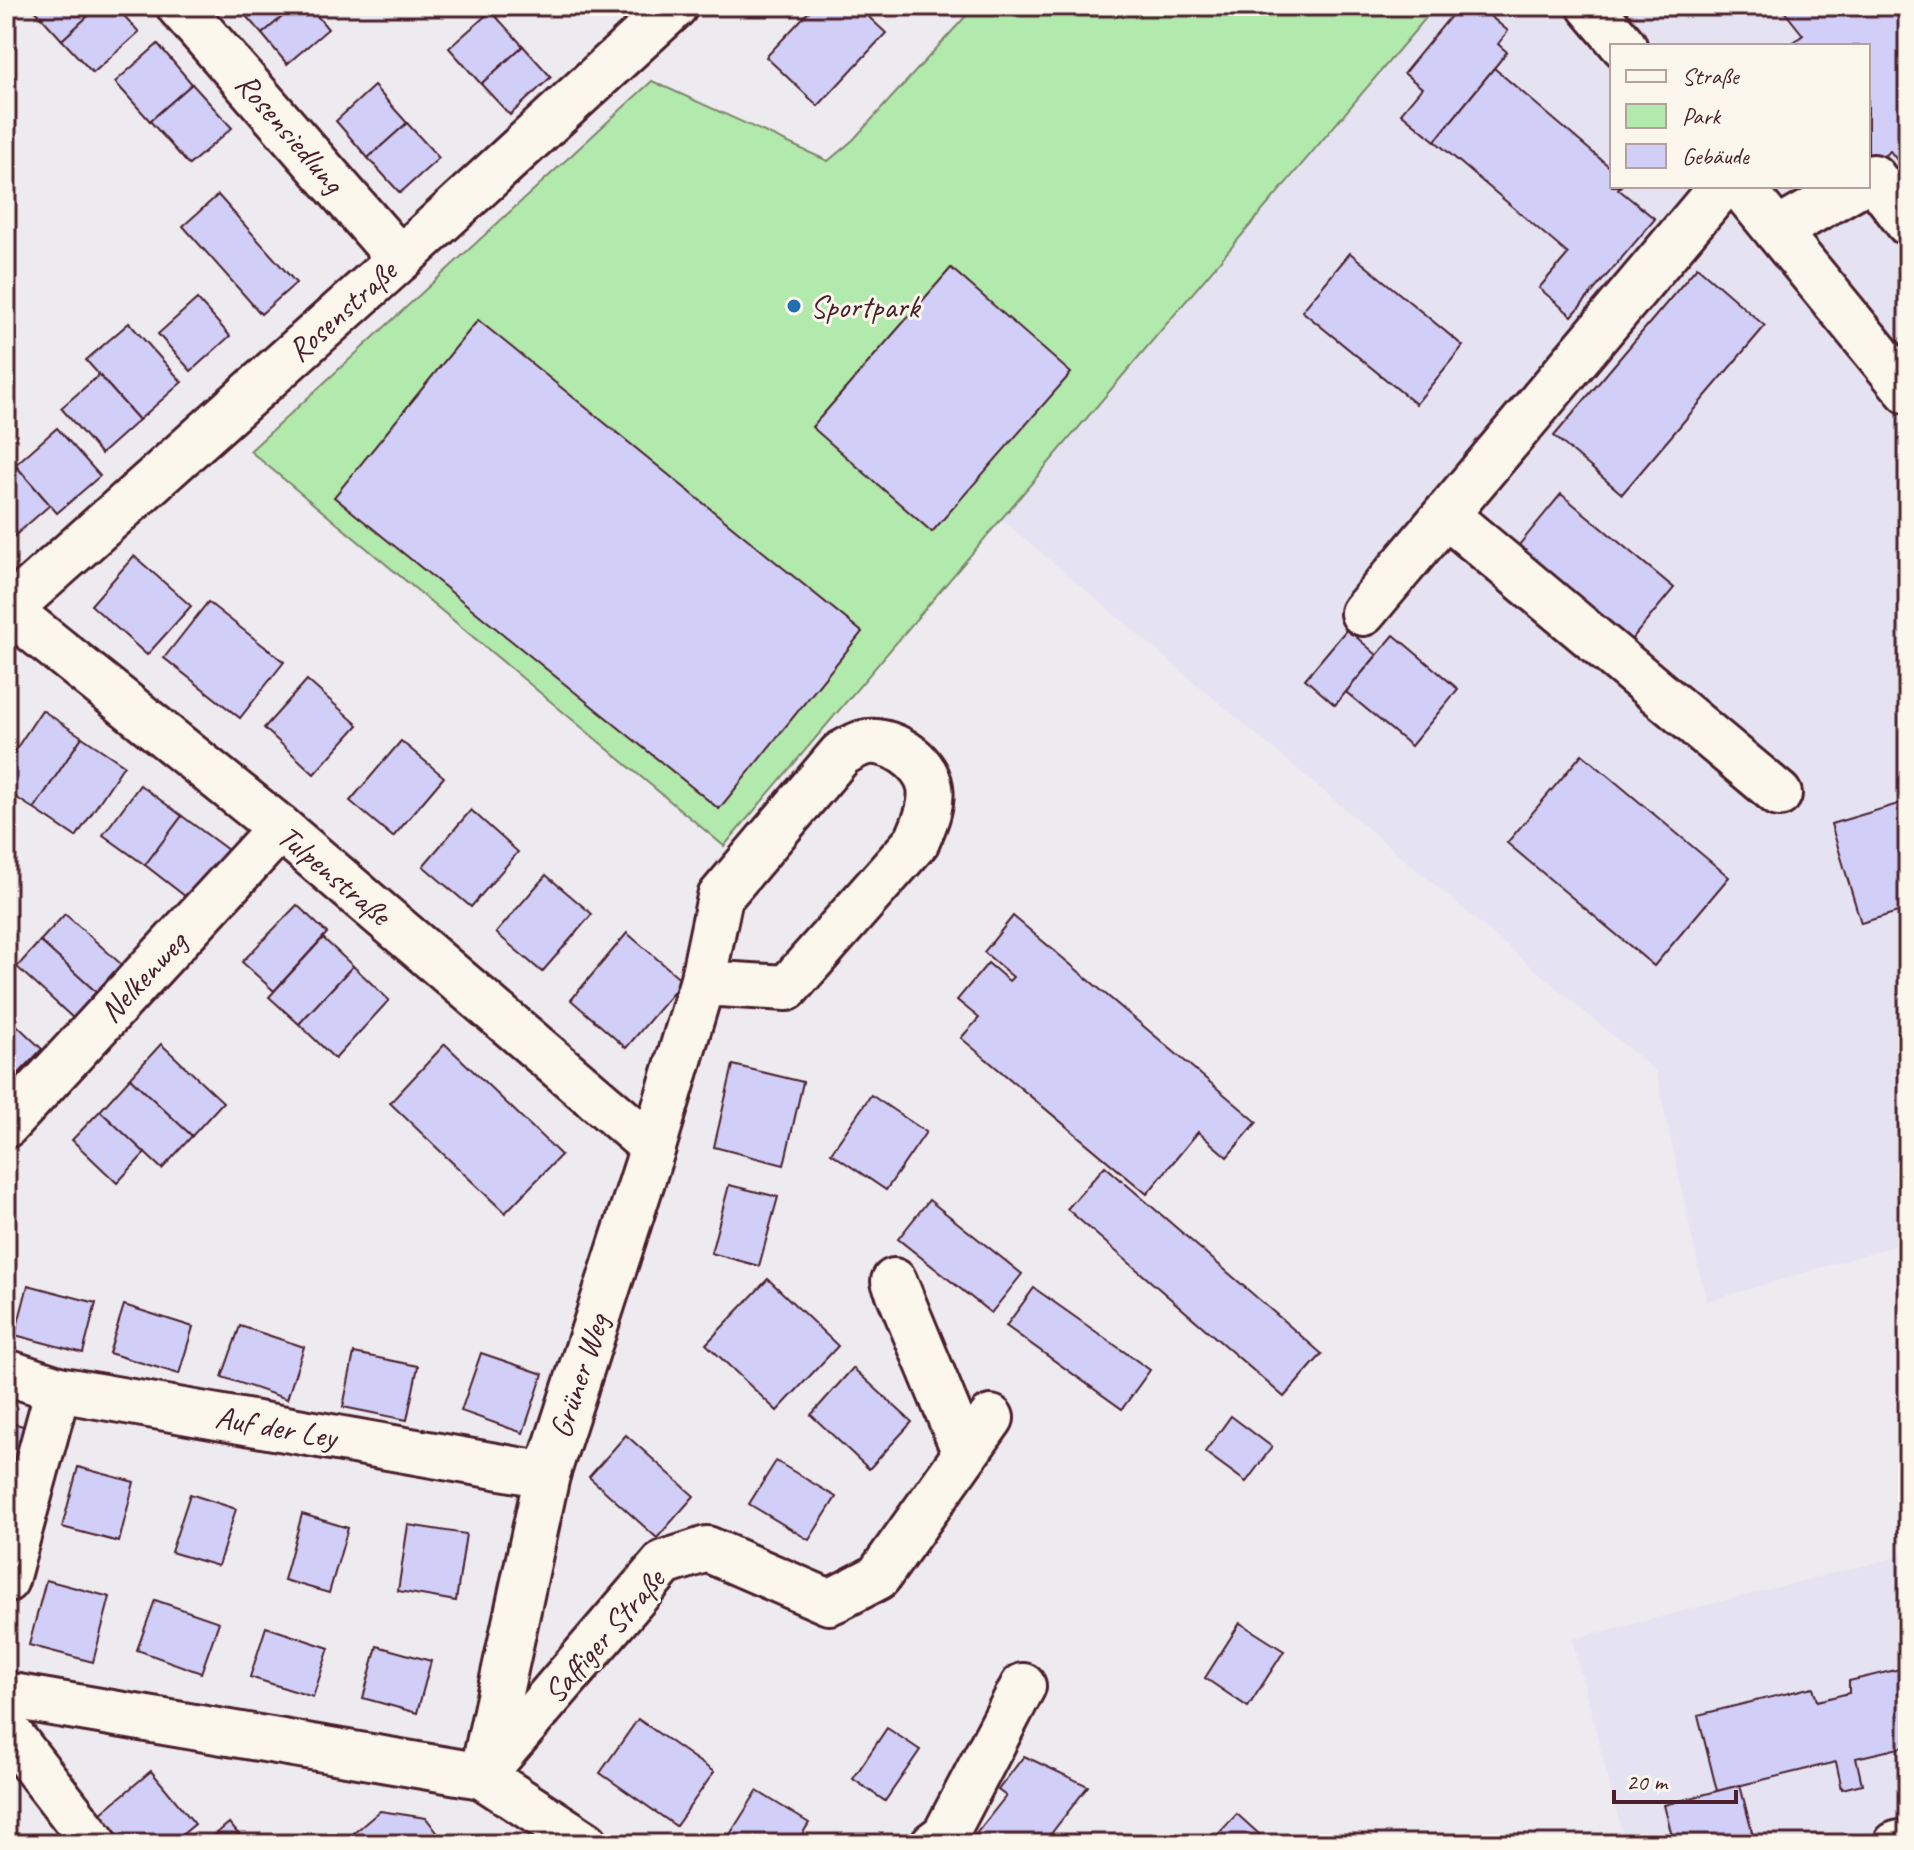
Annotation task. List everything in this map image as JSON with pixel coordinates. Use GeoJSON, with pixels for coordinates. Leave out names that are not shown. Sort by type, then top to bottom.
{"type":"FeatureCollection","features":[{"type":"Feature","properties":{"kind":"street","name":"Rosensiedlung"},"geometry":{"type":"LineString","coordinates":[[179,6],[400,259]]}},
{"type":"Feature","properties":{"kind":"street","name":"Rosenstraße"},"geometry":{"type":"LineString","coordinates":[[7,610],[400,259],[675,6]]}},
{"type":"Feature","properties":{"kind":"street"},"geometry":{"type":"LineString","coordinates":[[1590,6],[1622,44]]}},
{"type":"Feature","properties":{"kind":"street"},"geometry":{"type":"LineString","coordinates":[[1870,178],[1873,177],[1908,223]]}},
{"type":"Feature","properties":{"kind":"street"},"geometry":{"type":"LineString","coordinates":[[1363,613],[1720,188]]}},
{"type":"Feature","properties":{"kind":"street"},"geometry":{"type":"LineString","coordinates":[[1742,188],[1777,231],[1900,362]]}},
{"type":"Feature","properties":{"kind":"street"},"geometry":{"type":"LineString","coordinates":[[1777,231],[1852,188]]}},
{"type":"Feature","properties":{"kind":"street"},"geometry":{"type":"LineString","coordinates":[[1446,515],[1779,794]]}},
{"type":"Feature","properties":{"kind":"street","name":"Tulpenstraße"},"geometry":{"type":"LineString","coordinates":[[7,610],[280,828],[653,1147]]}},
{"type":"Feature","properties":{"kind":"street","name":"Grüner Weg"},"geometry":{"type":"LineString","coordinates":[[482,1776],[547,1475],[653,1147],[702,983],[720,897],[841,754],[865,742],[892,745],[918,763],[930,785],[928,816],[917,841],[787,988],[702,983]]}},
{"type":"Feature","properties":{"kind":"street","name":"Nelkenweg"},"geometry":{"type":"LineString","coordinates":[[6,1125],[280,828]]}},
{"type":"Feature","properties":{"kind":"street"},"geometry":{"type":"LineString","coordinates":[[894,1281],[965,1453]]}},
{"type":"Feature","properties":{"kind":"street","name":"Auf der Ley"},"geometry":{"type":"LineString","coordinates":[[6,1372],[58,1389],[547,1475]]}},
{"type":"Feature","properties":{"kind":"street"},"geometry":{"type":"LineString","coordinates":[[6,1580],[58,1389]]}},
{"type":"Feature","properties":{"kind":"street","name":"Saffiger Straße"},"geometry":{"type":"LineString","coordinates":[[482,1776],[664,1563],[707,1549],[829,1602],[878,1577],[991,1418]]}},
{"type":"Feature","properties":{"kind":"street"},"geometry":{"type":"LineString","coordinates":[[933,1844],[945,1835],[1023,1686]]}},
{"type":"Feature","properties":{"kind":"street"},"geometry":{"type":"LineString","coordinates":[[6,1695],[482,1776],[586,1844]]}},
{"type":"Feature","properties":{"kind":"street"},"geometry":{"type":"LineString","coordinates":[[6,1729],[95,1844]]}},
{"type":"Feature","properties":{"kind":"street"},"geometry":{"type":"LineString","coordinates":[[1896,1844],[1908,1841]]}},
{"type":"Feature","properties":{"kind":"shaded area"},"geometry":{"type":"Polygon","coordinates":[[[1436,6],[1908,6],[1908,1242],[1706,1302],[1656,1072],[1001,519],[1436,6]]]}},
{"type":"Feature","properties":{"kind":"shaded area"},"geometry":{"type":"Polygon","coordinates":[[[1908,1554],[1908,1844],[1625,1844],[1572,1639],[1908,1554]]]}},
{"type":"Feature","properties":{"kind":"green space","name":"Sportpark"},"geometry":{"type":"Polygon","coordinates":[[[975,6],[1436,6],[724,846],[250,451],[652,81],[828,161],[853,140],[975,6]]]}},
{"type":"Feature","properties":{"kind":"building"},"geometry":{"type":"Polygon","coordinates":[[[31,6],[99,6],[62,40],[31,6]]]}},
{"type":"Feature","properties":{"kind":"building"},"geometry":{"type":"Polygon","coordinates":[[[99,6],[115,6],[139,32],[93,73],[62,40],[99,6]]]}},
{"type":"Feature","properties":{"kind":"building"},"geometry":{"type":"Polygon","coordinates":[[[237,6],[295,6],[262,34],[237,6]]]}},
{"type":"Feature","properties":{"kind":"building"},"geometry":{"type":"Polygon","coordinates":[[[295,6],[309,6],[328,29],[287,64],[262,34],[295,6]]]}},
{"type":"Feature","properties":{"kind":"building"},"geometry":{"type":"Polygon","coordinates":[[[814,6],[857,6],[886,33],[818,106],[766,57],[814,6]]]}},
{"type":"Feature","properties":{"kind":"building"},"geometry":{"type":"Polygon","coordinates":[[[1459,6],[1478,6],[1508,31],[1498,44],[1507,52],[1435,141],[1401,113],[1422,88],[1404,73],[1459,6]]]}},
{"type":"Feature","properties":{"kind":"building"},"geometry":{"type":"Polygon","coordinates":[[[1780,6],[1908,6],[1908,174],[1890,151],[1870,167],[1870,44],[1791,44],[1803,35],[1780,6]]]}},
{"type":"Feature","properties":{"kind":"building"},"geometry":{"type":"Polygon","coordinates":[[[491,11],[523,46],[481,84],[449,48],[491,11]]]}},
{"type":"Feature","properties":{"kind":"building"},"geometry":{"type":"Polygon","coordinates":[[[158,44],[192,84],[150,121],[115,82],[158,44]]]}},
{"type":"Feature","properties":{"kind":"building"},"geometry":{"type":"Polygon","coordinates":[[[523,46],[551,77],[510,115],[481,84],[523,46]]]}},
{"type":"Feature","properties":{"kind":"building"},"geometry":{"type":"Polygon","coordinates":[[[1494,68],[1610,167],[1610,188],[1619,188],[1655,219],[1572,316],[1539,288],[1568,254],[1435,141],[1494,68]]]}},
{"type":"Feature","properties":{"kind":"building"},"geometry":{"type":"Polygon","coordinates":[[[192,84],[232,128],[189,165],[150,121],[192,84]]]}},
{"type":"Feature","properties":{"kind":"building"},"geometry":{"type":"Polygon","coordinates":[[[374,86],[407,123],[368,158],[336,121],[374,86]]]}},
{"type":"Feature","properties":{"kind":"building"},"geometry":{"type":"Polygon","coordinates":[[[407,123],[439,158],[400,193],[368,158],[407,123]]]}},
{"type":"Feature","properties":{"kind":"building"},"geometry":{"type":"Polygon","coordinates":[[[218,195],[296,283],[261,314],[183,226],[218,195]]]}},
{"type":"Feature","properties":{"kind":"building"},"geometry":{"type":"Polygon","coordinates":[[[1350,253],[1463,346],[1416,404],[1302,311],[1350,253]]]}},
{"type":"Feature","properties":{"kind":"building"},"geometry":{"type":"Polygon","coordinates":[[[1697,267],[1765,326],[1622,494],[1554,436],[1697,267]]]}},
{"type":"Feature","properties":{"kind":"building"},"geometry":{"type":"Polygon","coordinates":[[[951,268],[1071,373],[932,532],[812,427],[951,268]]]}},
{"type":"Feature","properties":{"kind":"building"},"geometry":{"type":"Polygon","coordinates":[[[197,299],[230,336],[191,371],[158,334],[197,299]]]}},
{"type":"Feature","properties":{"kind":"building"},"geometry":{"type":"Polygon","coordinates":[[[478,320],[862,632],[719,809],[334,497],[478,320]]]}},
{"type":"Feature","properties":{"kind":"building"},"geometry":{"type":"Polygon","coordinates":[[[129,323],[182,382],[139,420],[86,360],[129,323]]]}},
{"type":"Feature","properties":{"kind":"building"},"geometry":{"type":"Polygon","coordinates":[[[99,375],[139,420],[101,454],[61,408],[99,375]]]}},
{"type":"Feature","properties":{"kind":"building"},"geometry":{"type":"Polygon","coordinates":[[[57,428],[100,476],[57,513],[15,465],[57,428]]]}},
{"type":"Feature","properties":{"kind":"building"},"geometry":{"type":"Polygon","coordinates":[[[9,458],[50,505],[12,538],[6,531],[6,460],[9,458]]]}},
{"type":"Feature","properties":{"kind":"building"},"geometry":{"type":"Polygon","coordinates":[[[1561,494],[1674,588],[1627,645],[1514,551],[1561,494]]]}},
{"type":"Feature","properties":{"kind":"building"},"geometry":{"type":"Polygon","coordinates":[[[134,556],[191,606],[147,655],[91,605],[134,556]]]}},
{"type":"Feature","properties":{"kind":"building"},"geometry":{"type":"Polygon","coordinates":[[[208,602],[284,662],[240,718],[164,658],[208,602]]]}},
{"type":"Feature","properties":{"kind":"building"},"geometry":{"type":"Polygon","coordinates":[[[1347,629],[1377,655],[1335,705],[1305,679],[1347,629]]]}},
{"type":"Feature","properties":{"kind":"building"},"geometry":{"type":"Polygon","coordinates":[[[1394,635],[1458,689],[1411,746],[1346,692],[1394,635]]]}},
{"type":"Feature","properties":{"kind":"building"},"geometry":{"type":"Polygon","coordinates":[[[307,680],[358,725],[314,774],[264,728],[307,680]]]}},
{"type":"Feature","properties":{"kind":"building"},"geometry":{"type":"Polygon","coordinates":[[[42,710],[82,737],[34,809],[6,791],[6,764],[42,710]]]}},
{"type":"Feature","properties":{"kind":"building"},"geometry":{"type":"Polygon","coordinates":[[[82,737],[124,765],[76,837],[34,809],[82,737]]]}},
{"type":"Feature","properties":{"kind":"building"},"geometry":{"type":"Polygon","coordinates":[[[401,741],[444,777],[393,837],[350,801],[401,741]]]}},
{"type":"Feature","properties":{"kind":"building"},"geometry":{"type":"Polygon","coordinates":[[[1582,754],[1729,877],[1654,966],[1507,843],[1582,754]]]}},
{"type":"Feature","properties":{"kind":"building"},"geometry":{"type":"Polygon","coordinates":[[[140,785],[182,816],[145,865],[103,835],[140,785]]]}},
{"type":"Feature","properties":{"kind":"building"},"geometry":{"type":"Polygon","coordinates":[[[1908,801],[1908,909],[1861,923],[1831,824],[1908,801]]]}},
{"type":"Feature","properties":{"kind":"building"},"geometry":{"type":"Polygon","coordinates":[[[471,810],[518,852],[471,907],[423,866],[471,810]]]}},
{"type":"Feature","properties":{"kind":"building"},"geometry":{"type":"Polygon","coordinates":[[[182,816],[228,850],[190,900],[145,865],[182,816]]]}},
{"type":"Feature","properties":{"kind":"building"},"geometry":{"type":"Polygon","coordinates":[[[546,875],[592,914],[542,972],[496,933],[546,875]]]}},
{"type":"Feature","properties":{"kind":"building"},"geometry":{"type":"Polygon","coordinates":[[[297,905],[327,933],[274,991],[242,962],[297,905]]]}},
{"type":"Feature","properties":{"kind":"building"},"geometry":{"type":"Polygon","coordinates":[[[65,914],[121,964],[96,992],[40,941],[65,914]]]}},
{"type":"Feature","properties":{"kind":"building"},"geometry":{"type":"Polygon","coordinates":[[[1013,916],[1257,1122],[1227,1157],[1198,1132],[1147,1194],[961,1038],[979,1018],[957,1000],[988,963],[1009,981],[1013,977],[984,952],[1013,916]]]}},
{"type":"Feature","properties":{"kind":"building"},"geometry":{"type":"Polygon","coordinates":[[[627,933],[683,981],[626,1048],[571,1000],[627,933]]]}},
{"type":"Feature","properties":{"kind":"building"},"geometry":{"type":"Polygon","coordinates":[[[323,938],[353,966],[299,1024],[269,997],[323,938]]]}},
{"type":"Feature","properties":{"kind":"building"},"geometry":{"type":"Polygon","coordinates":[[[40,941],[96,992],[73,1018],[17,967],[40,941]]]}},
{"type":"Feature","properties":{"kind":"building"},"geometry":{"type":"Polygon","coordinates":[[[353,966],[389,1000],[335,1059],[299,1024],[353,966]]]}},
{"type":"Feature","properties":{"kind":"building"},"geometry":{"type":"Polygon","coordinates":[[[6,1015],[42,1049],[10,1083],[6,1079],[6,1015]]]}},
{"type":"Feature","properties":{"kind":"building"},"geometry":{"type":"Polygon","coordinates":[[[161,1044],[223,1102],[192,1136],[130,1078],[161,1044]]]}},
{"type":"Feature","properties":{"kind":"building"},"geometry":{"type":"Polygon","coordinates":[[[445,1044],[561,1155],[505,1213],[390,1103],[445,1044]]]}},
{"type":"Feature","properties":{"kind":"building"},"geometry":{"type":"Polygon","coordinates":[[[733,1065],[803,1082],[784,1165],[714,1147],[733,1065]]]}},
{"type":"Feature","properties":{"kind":"building"},"geometry":{"type":"Polygon","coordinates":[[[130,1078],[192,1136],[162,1169],[100,1111],[130,1078]]]}},
{"type":"Feature","properties":{"kind":"building"},"geometry":{"type":"Polygon","coordinates":[[[871,1095],[926,1132],[886,1190],[831,1153],[871,1095]]]}},
{"type":"Feature","properties":{"kind":"building"},"geometry":{"type":"Polygon","coordinates":[[[100,1111],[145,1153],[117,1183],[72,1140],[100,1111]]]}},
{"type":"Feature","properties":{"kind":"building"},"geometry":{"type":"Polygon","coordinates":[[[1105,1166],[1322,1354],[1284,1397],[1067,1209],[1105,1166]]]}},
{"type":"Feature","properties":{"kind":"building"},"geometry":{"type":"Polygon","coordinates":[[[729,1185],[778,1197],[759,1266],[711,1253],[729,1185]]]}},
{"type":"Feature","properties":{"kind":"building"},"geometry":{"type":"Polygon","coordinates":[[[929,1200],[1022,1274],[991,1313],[898,1239],[929,1200]]]}},
{"type":"Feature","properties":{"kind":"building"},"geometry":{"type":"Polygon","coordinates":[[[768,1279],[838,1346],[777,1411],[706,1344],[768,1279]]]}},
{"type":"Feature","properties":{"kind":"building"},"geometry":{"type":"Polygon","coordinates":[[[28,1285],[96,1303],[83,1353],[15,1335],[28,1285]]]}},
{"type":"Feature","properties":{"kind":"building"},"geometry":{"type":"Polygon","coordinates":[[[1034,1288],[1150,1370],[1122,1409],[1006,1326],[1034,1288]]]}},
{"type":"Feature","properties":{"kind":"building"},"geometry":{"type":"Polygon","coordinates":[[[124,1305],[193,1327],[179,1374],[109,1353],[124,1305]]]}},
{"type":"Feature","properties":{"kind":"building"},"geometry":{"type":"Polygon","coordinates":[[[240,1326],[304,1347],[287,1399],[222,1377],[240,1326]]]}},
{"type":"Feature","properties":{"kind":"building"},"geometry":{"type":"Polygon","coordinates":[[[354,1353],[418,1366],[407,1420],[343,1407],[354,1353]]]}},
{"type":"Feature","properties":{"kind":"building"},"geometry":{"type":"Polygon","coordinates":[[[481,1353],[543,1374],[523,1433],[461,1411],[481,1353]]]}},
{"type":"Feature","properties":{"kind":"building"},"geometry":{"type":"Polygon","coordinates":[[[853,1368],[912,1422],[869,1469],[811,1415],[853,1368]]]}},
{"type":"Feature","properties":{"kind":"building"},"geometry":{"type":"Polygon","coordinates":[[[1231,1416],[1272,1447],[1246,1482],[1205,1452],[1231,1416]]]}},
{"type":"Feature","properties":{"kind":"building"},"geometry":{"type":"Polygon","coordinates":[[[6,1421],[33,1429],[13,1496],[6,1494],[6,1421]]]}},
{"type":"Feature","properties":{"kind":"building"},"geometry":{"type":"Polygon","coordinates":[[[626,1435],[694,1496],[657,1538],[589,1477],[626,1435]]]}},
{"type":"Feature","properties":{"kind":"building"},"geometry":{"type":"Polygon","coordinates":[[[776,1461],[836,1497],[809,1540],[749,1504],[776,1461]]]}},
{"type":"Feature","properties":{"kind":"building"},"geometry":{"type":"Polygon","coordinates":[[[78,1467],[134,1482],[119,1542],[62,1527],[78,1467]]]}},
{"type":"Feature","properties":{"kind":"building"},"geometry":{"type":"Polygon","coordinates":[[[190,1494],[236,1509],[218,1566],[171,1552],[190,1494]]]}},
{"type":"Feature","properties":{"kind":"building"},"geometry":{"type":"Polygon","coordinates":[[[302,1514],[348,1528],[329,1593],[284,1580],[302,1514]]]}},
{"type":"Feature","properties":{"kind":"building"},"geometry":{"type":"Polygon","coordinates":[[[408,1525],[466,1534],[456,1601],[398,1591],[408,1525]]]}},
{"type":"Feature","properties":{"kind":"building"},"geometry":{"type":"Polygon","coordinates":[[[46,1580],[110,1597],[93,1662],[29,1645],[46,1580]]]}},
{"type":"Feature","properties":{"kind":"building"},"geometry":{"type":"Polygon","coordinates":[[[155,1600],[219,1622],[201,1673],[137,1650],[155,1600]]]}},
{"type":"Feature","properties":{"kind":"building"},"geometry":{"type":"Polygon","coordinates":[[[1240,1623],[1284,1651],[1248,1707],[1205,1678],[1240,1623]]]}},
{"type":"Feature","properties":{"kind":"building"},"geometry":{"type":"Polygon","coordinates":[[[266,1627],[329,1648],[313,1697],[250,1677],[266,1627]]]}},
{"type":"Feature","properties":{"kind":"building"},"geometry":{"type":"Polygon","coordinates":[[[377,1646],[431,1661],[417,1713],[363,1698],[377,1646]]]}},
{"type":"Feature","properties":{"kind":"building"},"geometry":{"type":"Polygon","coordinates":[[[1908,1667],[1908,1746],[1856,1758],[1862,1784],[1842,1789],[1836,1762],[1717,1791],[1698,1715],[1813,1687],[1817,1701],[1849,1693],[1849,1681],[1908,1667]]]}},
{"type":"Feature","properties":{"kind":"building"},"geometry":{"type":"Polygon","coordinates":[[[638,1719],[714,1772],[676,1826],[600,1773],[638,1719]]]}},
{"type":"Feature","properties":{"kind":"building"},"geometry":{"type":"Polygon","coordinates":[[[887,1728],[920,1750],[885,1801],[853,1779],[887,1728]]]}},
{"type":"Feature","properties":{"kind":"building"},"geometry":{"type":"Polygon","coordinates":[[[1024,1756],[1088,1786],[1043,1844],[968,1844],[1006,1796],[998,1790],[1024,1756]]]}},
{"type":"Feature","properties":{"kind":"building"},"geometry":{"type":"Polygon","coordinates":[[[151,1771],[195,1824],[171,1844],[126,1844],[100,1814],[151,1771]]]}},
{"type":"Feature","properties":{"kind":"building"},"geometry":{"type":"Polygon","coordinates":[[[1740,1785],[1755,1844],[1674,1844],[1664,1805],[1740,1785]]]}},
{"type":"Feature","properties":{"kind":"building"},"geometry":{"type":"Polygon","coordinates":[[[757,1791],[809,1823],[796,1844],[724,1844],[757,1791]]]}},
{"type":"Feature","properties":{"kind":"building"},"geometry":{"type":"Polygon","coordinates":[[[380,1811],[426,1818],[439,1835],[428,1844],[341,1844],[380,1811]]]}},
{"type":"Feature","properties":{"kind":"building"},"geometry":{"type":"Polygon","coordinates":[[[1237,1814],[1270,1844],[1209,1844],[1237,1814]]]}},
{"type":"Feature","properties":{"kind":"building"},"geometry":{"type":"Polygon","coordinates":[[[229,1823],[247,1844],[204,1844],[229,1823]]]}},
{"type":"Feature","properties":{"kind":"building"},"geometry":{"type":"Polygon","coordinates":[[[9,1827],[23,1844],[6,1844],[6,1829],[9,1827]]]}},
{"type":"Feature","properties":{"kind":"place","name":"Sportpark"},"geometry":{"type":"Point","coordinates":[794,306]}}]}
